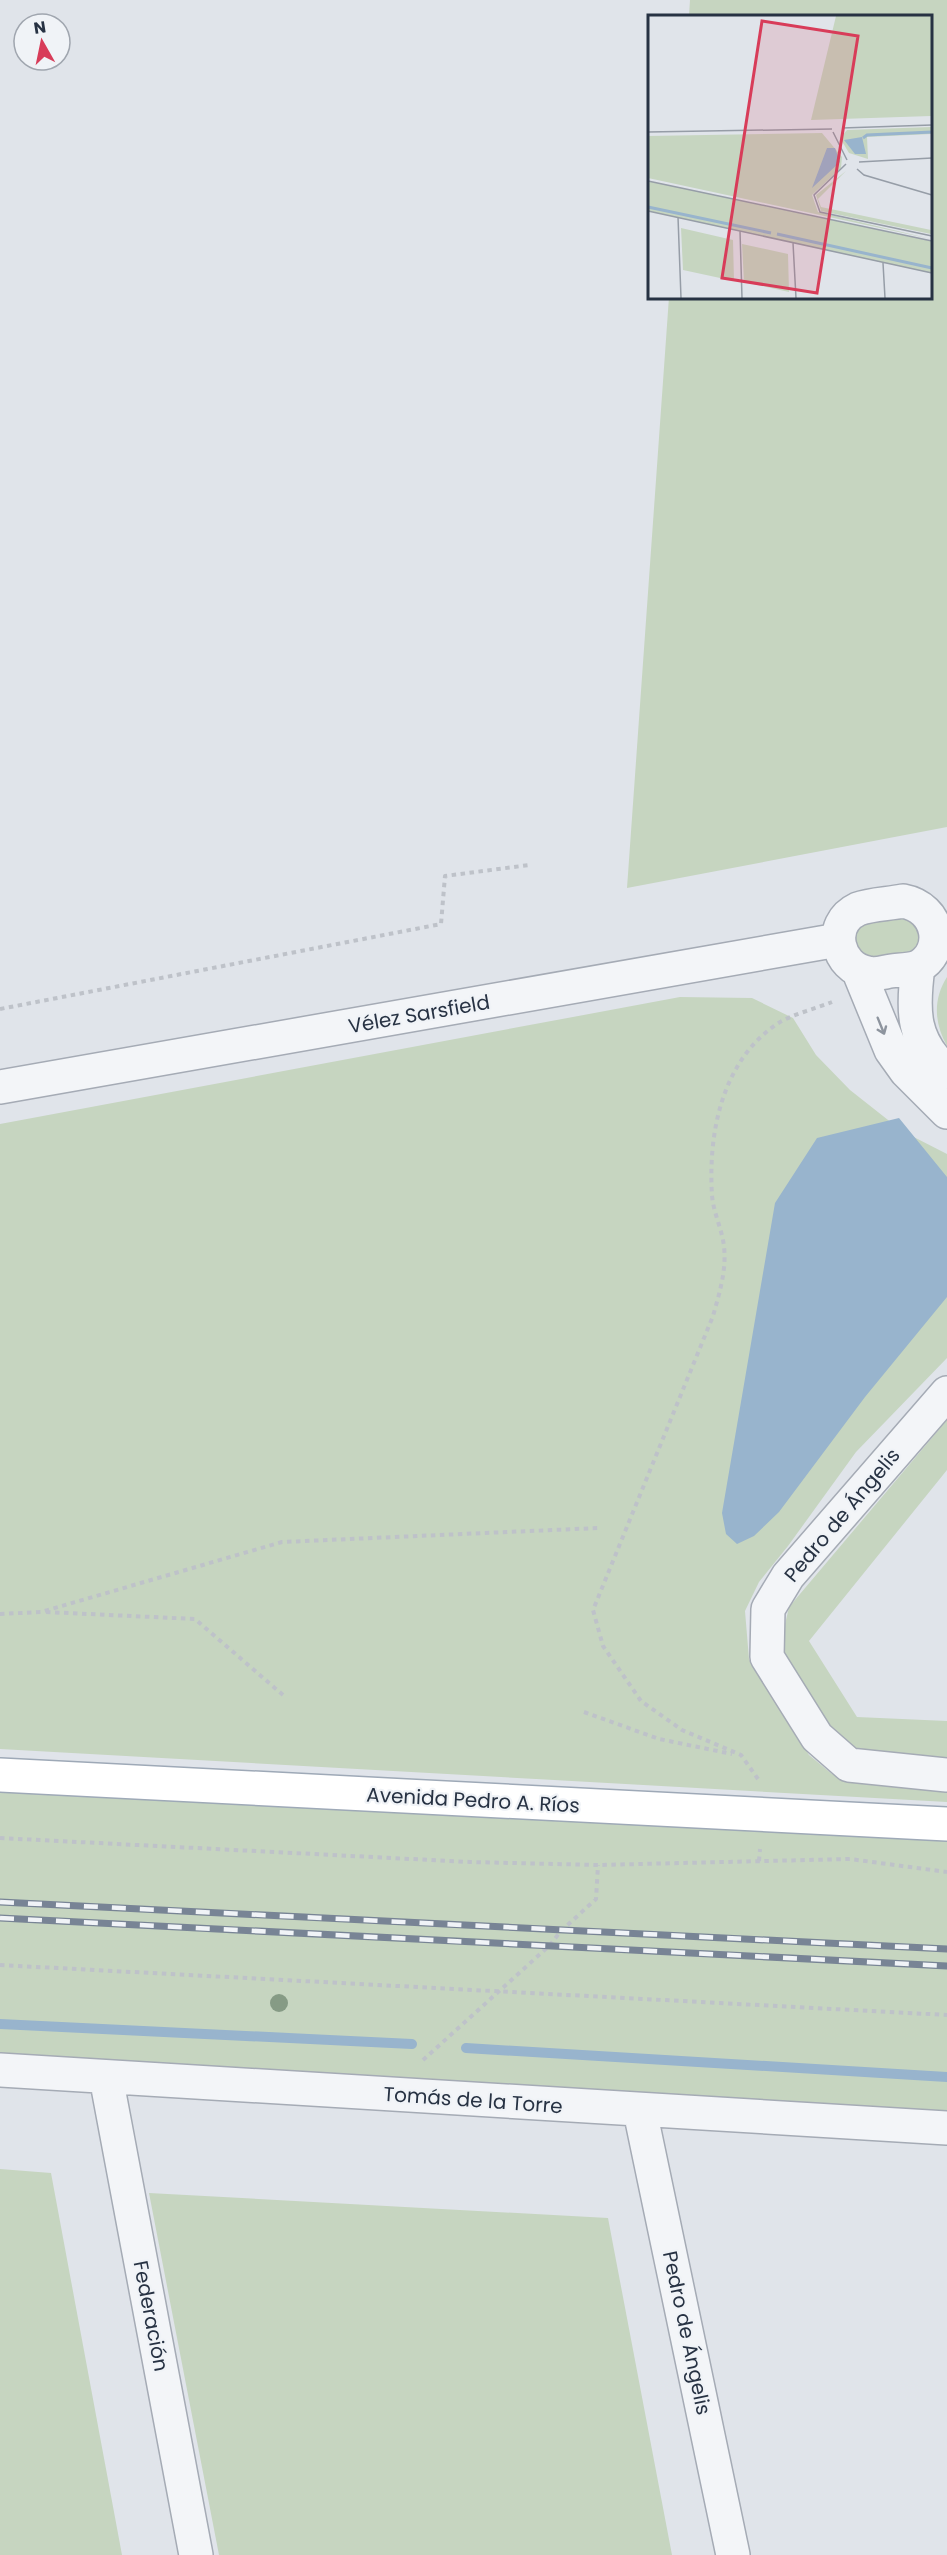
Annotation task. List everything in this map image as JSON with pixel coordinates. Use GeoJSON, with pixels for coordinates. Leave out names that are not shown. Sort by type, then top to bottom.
{"type":"FeatureCollection","features":[{"type":"Feature","properties":{"kind":"main road","name":"Avenida Pedro A. Ríos"},"geometry":{"type":"LineString","coordinates":[[0,1775],[947,1824]]}},
{"type":"Feature","properties":{"kind":"street"},"geometry":{"type":"LineString","coordinates":[[859,972],[873,974],[918,967],[936,948],[941,920],[916,903],[903,901],[859,909],[848,916],[841,927],[838,940],[841,954],[859,972],[891,1050],[906,1071],[947,1112]]}},
{"type":"Feature","properties":{"kind":"street","name":"Vélez Sarsfield"},"geometry":{"type":"LineString","coordinates":[[0,1087],[838,940]]}},
{"type":"Feature","properties":{"kind":"street"},"geometry":{"type":"LineString","coordinates":[[918,967],[914,1002],[916,1023],[925,1048],[947,1072]]}},
{"type":"Feature","properties":{"kind":"street","name":"Pedro de Ángelis"},"geometry":{"type":"LineString","coordinates":[[947,1393],[788,1576],[768,1610],[767,1657],[817,1737],[849,1765],[947,1775]]}},
{"type":"Feature","properties":{"kind":"street","name":"Tomás de la Torre"},"geometry":{"type":"LineString","coordinates":[[0,2070],[947,2128]]}},
{"type":"Feature","properties":{"kind":"street","name":"Federación"},"geometry":{"type":"LineString","coordinates":[[106,2077],[196,2555]]}},
{"type":"Feature","properties":{"kind":"street","name":"Pedro de Ángelis"},"geometry":{"type":"LineString","coordinates":[[640,2111],[733,2555]]}},
{"type":"Feature","properties":{"kind":"path"},"geometry":{"type":"LineString","coordinates":[[0,1010],[441,924],[445,876],[529,865]]}},
{"type":"Feature","properties":{"kind":"path"},"geometry":{"type":"LineString","coordinates":[[760,1781],[741,1755],[682,1730],[641,1701],[603,1646],[593,1610],[713,1316],[724,1276],[723,1241],[712,1197],[713,1144],[724,1094],[744,1054],[778,1023],[834,1001]]}},
{"type":"Feature","properties":{"kind":"path"},"geometry":{"type":"LineString","coordinates":[[41,1612],[282,1542],[598,1528]]}},
{"type":"Feature","properties":{"kind":"path"},"geometry":{"type":"LineString","coordinates":[[0,1614],[41,1612],[195,1619],[283,1695]]}},
{"type":"Feature","properties":{"kind":"path"},"geometry":{"type":"LineString","coordinates":[[584,1712],[659,1739],[741,1755]]}},
{"type":"Feature","properties":{"kind":"path"},"geometry":{"type":"LineString","coordinates":[[0,1838],[470,1862],[598,1865],[850,1859],[947,1872]]}},
{"type":"Feature","properties":{"kind":"path"},"geometry":{"type":"LineString","coordinates":[[385,2095],[499,1992],[596,1899],[598,1865]]}},
{"type":"Feature","properties":{"kind":"path"},"geometry":{"type":"LineString","coordinates":[[0,1965],[947,2015]]}},
{"type":"Feature","properties":{"kind":"green space"},"geometry":{"type":"Polygon","coordinates":[[[690,0],[947,0],[947,827],[627,888],[669,298],[932,298],[932,15],[689,15],[690,0]]]}},
{"type":"Feature","properties":{"kind":"green space"},"geometry":{"type":"Polygon","coordinates":[[[920,917],[920,955],[857,959],[851,930],[857,921],[920,917]]]}},
{"type":"Feature","properties":{"kind":"green space"},"geometry":{"type":"Polygon","coordinates":[[[947,977],[947,1046],[940,1029],[937,1002],[947,977]]]}},
{"type":"Feature","properties":{"kind":"green space"},"geometry":{"type":"Polygon","coordinates":[[[680,997],[752,998],[793,1018],[816,1055],[850,1090],[902,1131],[947,1154],[947,1358],[856,1452],[759,1582],[745,1611],[749,1659],[809,1755],[832,1774],[858,1779],[947,1785],[947,1802],[0,1749],[0,1124],[680,997]]]}},
{"type":"Feature","properties":{"kind":"green space"},"geometry":{"type":"Polygon","coordinates":[[[947,1420],[947,1470],[809,1641],[857,1717],[947,1721],[947,1758],[860,1752],[826,1726],[783,1654],[783,1633],[789,1607],[947,1420]]]}},
{"type":"Feature","properties":{"kind":"green space"},"geometry":{"type":"Polygon","coordinates":[[[0,1775],[947,1824],[947,2128],[0,2070],[0,1775]]]}},
{"type":"Feature","properties":{"kind":"green space"},"geometry":{"type":"Polygon","coordinates":[[[0,2169],[51,2173],[122,2555],[0,2555],[0,2169]]]}},
{"type":"Feature","properties":{"kind":"green space"},"geometry":{"type":"Polygon","coordinates":[[[149,2193],[608,2218],[672,2555],[219,2555],[149,2193]]]}},
{"type":"Feature","properties":{"kind":"water"},"geometry":{"type":"Polygon","coordinates":[[[899,1118],[947,1177],[947,1297],[865,1397],[779,1512],[754,1536],[737,1544],[726,1534],[722,1513],[775,1203],[817,1138],[899,1118]]]}},
{"type":"Feature","properties":{"kind":"waterway"},"geometry":{"type":"LineString","coordinates":[[0,2024],[412,2044]]}},
{"type":"Feature","properties":{"kind":"waterway"},"geometry":{"type":"LineString","coordinates":[[466,2048],[947,2077]]}},
{"type":"Feature","properties":{"kind":"railway"},"geometry":{"type":"LineString","coordinates":[[0,1902],[947,1949]]}},
{"type":"Feature","properties":{"kind":"railway"},"geometry":{"type":"LineString","coordinates":[[0,1918],[947,1966]]}}]}
